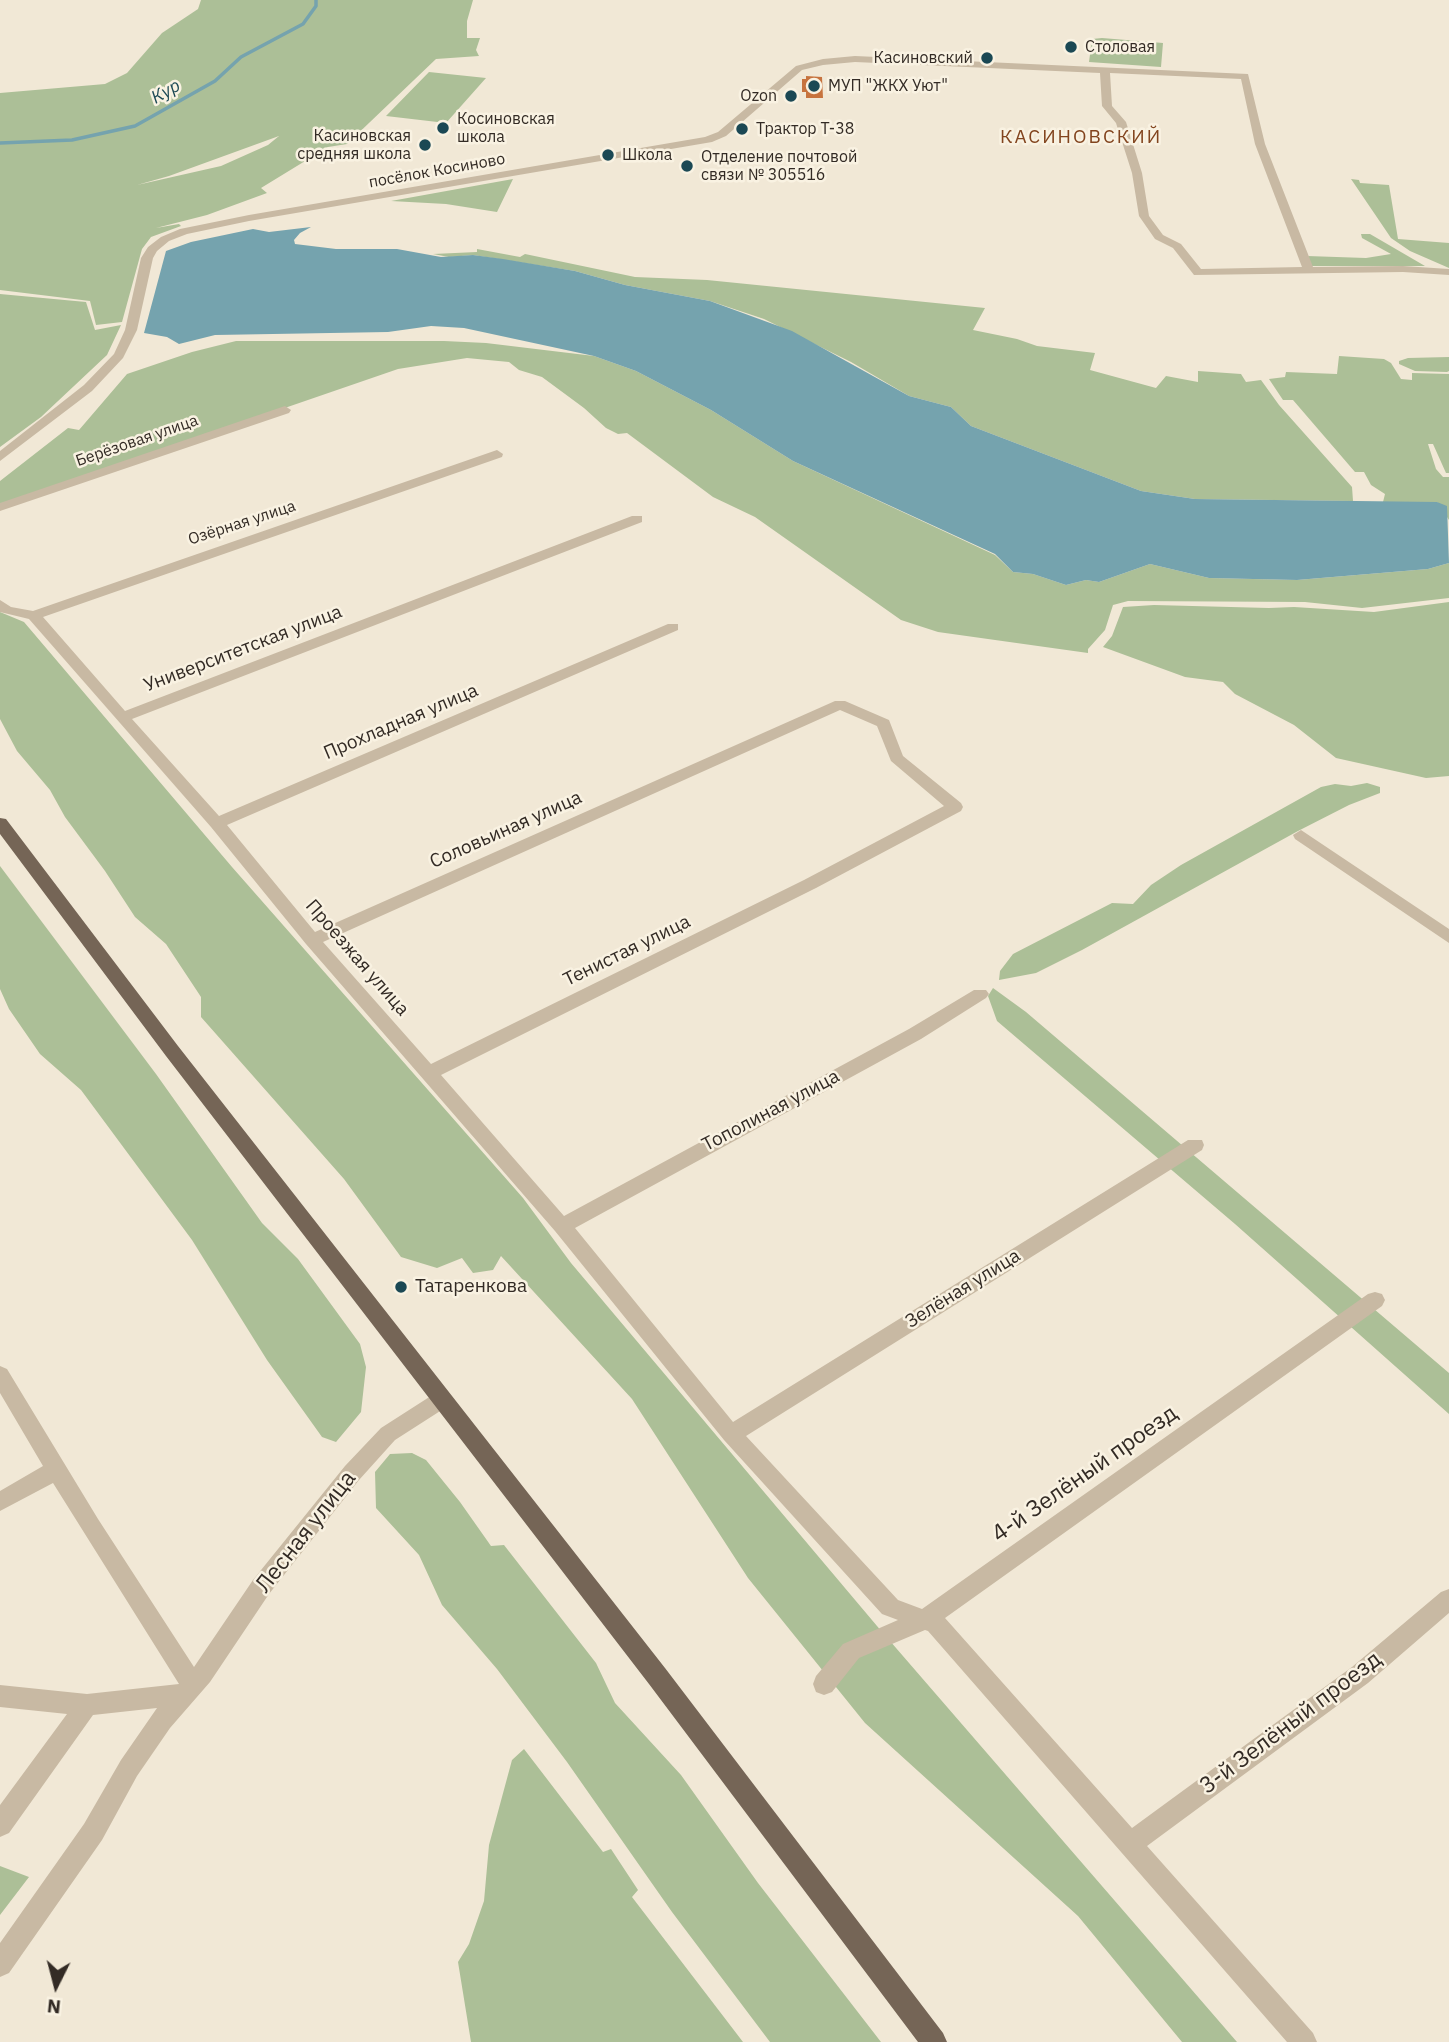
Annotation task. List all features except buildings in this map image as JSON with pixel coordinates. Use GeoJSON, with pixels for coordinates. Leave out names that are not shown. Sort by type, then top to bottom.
{"type":"FeatureCollection","features":[{"type":"Feature","properties":{"kind":"main road"},"geometry":{"type":"LineString","coordinates":[[0,823],[172,1051],[657,1676],[934,2042]]}},
{"type":"Feature","properties":{"kind":"street","name":"посёлок Косиново"},"geometry":{"type":"LineString","coordinates":[[0,457],[52,419],[120,355],[131,330],[147,258],[152,249],[164,239],[184,231],[249,218],[708,140],[722,134],[799,68],[823,62],[855,60],[1245,76],[1260,144],[1309,270]]}},
{"type":"Feature","properties":{"kind":"street"},"geometry":{"type":"LineString","coordinates":[[1105,71],[1107,106],[1121,122],[1143,195],[1144,216],[1160,237],[1177,246],[1198,273],[1403,269],[1449,272]]}},
{"type":"Feature","properties":{"kind":"street","name":"Берёзовая улица"},"geometry":{"type":"LineString","coordinates":[[0,507],[285,410]]}},
{"type":"Feature","properties":{"kind":"street","name":"Озёрная улица"},"geometry":{"type":"LineString","coordinates":[[34,615],[498,454]]}},
{"type":"Feature","properties":{"kind":"street","name":"Университетская улица"},"geometry":{"type":"LineString","coordinates":[[122,717],[637,519]]}},
{"type":"Feature","properties":{"kind":"street"},"geometry":{"type":"LineString","coordinates":[[0,604],[6,611],[34,615],[122,717]]}},
{"type":"Feature","properties":{"kind":"street","name":"Прохладная улица"},"geometry":{"type":"LineString","coordinates":[[216,823],[673,627]]}},
{"type":"Feature","properties":{"kind":"street","name":"Соловьиная улица"},"geometry":{"type":"LineString","coordinates":[[312,940],[840,704],[884,723],[896,758],[955,807],[844,867]]}},
{"type":"Feature","properties":{"kind":"street","name":"Проезжая улица"},"geometry":{"type":"LineString","coordinates":[[122,717],[562,1226],[731,1434],[890,1607],[936,1624],[1304,2042]]}},
{"type":"Feature","properties":{"kind":"street"},"geometry":{"type":"LineString","coordinates":[[1301,835],[1449,937]]}},
{"type":"Feature","properties":{"kind":"street","name":"Тенистая улица"},"geometry":{"type":"LineString","coordinates":[[429,1073],[844,867]]}},
{"type":"Feature","properties":{"kind":"street","name":"Тополиная улица"},"geometry":{"type":"LineString","coordinates":[[562,1226],[915,1034],[980,994]]}},
{"type":"Feature","properties":{"kind":"street","name":"Зелёная улица"},"geometry":{"type":"LineString","coordinates":[[731,1434],[1195,1145]]}},
{"type":"Feature","properties":{"kind":"street","name":"4-й Зелёный проезд"},"geometry":{"type":"LineString","coordinates":[[824,1684],[851,1651],[924,1620],[1375,1300]]}},
{"type":"Feature","properties":{"kind":"street"},"geometry":{"type":"LineString","coordinates":[[0,1375],[189,1690],[87,1705],[0,1696]]}},
{"type":"Feature","properties":{"kind":"street","name":"Лесная улица"},"geometry":{"type":"LineString","coordinates":[[0,1964],[93,1832],[155,1730],[189,1690],[261,1587],[352,1473],[388,1434],[441,1400]]}},
{"type":"Feature","properties":{"kind":"street"},"geometry":{"type":"LineString","coordinates":[[0,1502],[57,1469]]}},
{"type":"Feature","properties":{"kind":"street","name":"3-й Зелёный проезд"},"geometry":{"type":"LineString","coordinates":[[1130,1844],[1360,1675],[1449,1599]]}},
{"type":"Feature","properties":{"kind":"street"},"geometry":{"type":"LineString","coordinates":[[0,1825],[87,1705]]}},
{"type":"Feature","properties":{"kind":"green space"},"geometry":{"type":"Polygon","coordinates":[[[201,0],[473,0],[467,21],[467,38],[480,38],[476,50],[479,56],[436,59],[347,144],[328,147],[261,188],[267,193],[207,215],[156,228],[179,224],[181,226],[151,237],[142,249],[122,322],[96,325],[90,301],[0,290],[0,93],[105,84],[127,73],[162,33],[198,9],[201,0]],[[279,136],[137,185],[221,166],[268,145],[279,136]]]}},
{"type":"Feature","properties":{"kind":"green space"},"geometry":{"type":"Polygon","coordinates":[[[1092,39],[1163,43],[1161,67],[1089,62],[1092,39]]]}},
{"type":"Feature","properties":{"kind":"green space"},"geometry":{"type":"Polygon","coordinates":[[[429,72],[486,78],[446,123],[386,116],[429,72]]]}},
{"type":"Feature","properties":{"kind":"green space"},"geometry":{"type":"Polygon","coordinates":[[[513,179],[497,212],[446,204],[391,201],[513,179]]]}},
{"type":"Feature","properties":{"kind":"green space"},"geometry":{"type":"Polygon","coordinates":[[[1351,179],[1359,180],[1360,183],[1389,185],[1398,239],[1449,243],[1449,268],[1410,251],[1391,238],[1351,179]]]}},
{"type":"Feature","properties":{"kind":"green space"},"geometry":{"type":"Polygon","coordinates":[[[1361,234],[1370,234],[1425,266],[1312,266],[1307,256],[1366,258],[1391,254],[1362,238],[1361,234]]]}},
{"type":"Feature","properties":{"kind":"green space"},"geometry":{"type":"Polygon","coordinates":[[[477,249],[520,257],[525,254],[635,277],[707,280],[985,308],[973,330],[1037,346],[1095,353],[1090,370],[1156,388],[1166,376],[1198,382],[1198,371],[1241,374],[1246,382],[1261,380],[1279,405],[1352,487],[1353,501],[1195,499],[1141,491],[971,426],[951,407],[909,396],[851,362],[764,319],[710,301],[625,285],[575,271],[473,255],[449,257],[433,254],[477,252],[477,249]]]}},
{"type":"Feature","properties":{"kind":"green space"},"geometry":{"type":"Polygon","coordinates":[[[0,294],[86,302],[95,330],[121,325],[107,355],[41,417],[0,447],[0,294]]]}},
{"type":"Feature","properties":{"kind":"green space"},"geometry":{"type":"Polygon","coordinates":[[[236,341],[444,341],[486,343],[594,356],[636,371],[711,410],[793,461],[995,555],[1013,572],[1033,574],[1066,585],[1086,580],[1099,582],[1150,564],[1209,578],[1297,580],[1428,569],[1449,563],[1449,598],[1362,608],[1305,602],[1128,601],[1113,605],[1105,630],[1088,649],[1088,653],[938,632],[901,620],[755,517],[713,497],[627,433],[618,434],[606,428],[542,377],[519,370],[509,362],[467,358],[398,369],[0,506],[0,481],[68,428],[79,430],[127,374],[192,352],[236,341]]]}},
{"type":"Feature","properties":{"kind":"green space"},"geometry":{"type":"Polygon","coordinates":[[[1339,356],[1384,359],[1391,363],[1401,379],[1412,380],[1412,373],[1449,374],[1449,473],[1446,473],[1433,444],[1428,444],[1436,469],[1443,477],[1449,477],[1449,520],[1437,502],[1383,502],[1385,494],[1371,485],[1364,472],[1355,472],[1293,400],[1283,400],[1269,379],[1285,377],[1286,372],[1337,374],[1339,356]]]}},
{"type":"Feature","properties":{"kind":"green space"},"geometry":{"type":"Polygon","coordinates":[[[1449,357],[1447,372],[1415,371],[1399,364],[1399,361],[1408,358],[1449,357]]]}},
{"type":"Feature","properties":{"kind":"green space"},"geometry":{"type":"Polygon","coordinates":[[[1449,602],[1449,776],[1426,778],[1336,758],[1294,725],[1235,694],[1223,682],[1185,677],[1103,647],[1112,636],[1123,607],[1294,607],[1374,612],[1449,602]]]}},
{"type":"Feature","properties":{"kind":"green space"},"geometry":{"type":"Polygon","coordinates":[[[0,612],[24,622],[232,867],[523,1198],[571,1263],[877,1626],[1237,2042],[1182,2042],[1078,1916],[865,1723],[748,1578],[632,1399],[501,1256],[493,1270],[473,1273],[462,1258],[437,1268],[401,1257],[344,1179],[201,1017],[201,997],[166,944],[135,917],[65,817],[50,790],[17,751],[0,719],[0,612]]]}},
{"type":"Feature","properties":{"kind":"green space"},"geometry":{"type":"Polygon","coordinates":[[[1367,783],[1380,787],[1380,793],[1349,805],[1298,831],[1036,973],[999,980],[1000,971],[1013,954],[1112,903],[1133,904],[1151,885],[1181,865],[1321,787],[1367,783]]]}},
{"type":"Feature","properties":{"kind":"green space"},"geometry":{"type":"Polygon","coordinates":[[[0,866],[156,1074],[262,1223],[298,1259],[360,1344],[366,1367],[361,1412],[336,1442],[322,1437],[267,1360],[192,1240],[81,1090],[40,1054],[9,1009],[0,989],[0,866]]]}},
{"type":"Feature","properties":{"kind":"green space"},"geometry":{"type":"Polygon","coordinates":[[[993,988],[1026,1012],[1449,1373],[1449,1414],[1235,1224],[997,1021],[988,996],[993,988]]]}},
{"type":"Feature","properties":{"kind":"green space"},"geometry":{"type":"Polygon","coordinates":[[[412,1453],[426,1460],[491,1546],[504,1545],[596,1663],[615,1703],[681,1775],[758,1883],[881,2042],[770,2042],[672,1912],[567,1762],[497,1669],[442,1605],[419,1555],[376,1508],[375,1472],[390,1454],[412,1453]]]}},
{"type":"Feature","properties":{"kind":"green space"},"geometry":{"type":"Polygon","coordinates":[[[524,1749],[603,1852],[611,1849],[638,1890],[632,1897],[743,2042],[471,2042],[458,1962],[469,1944],[484,1901],[489,1845],[512,1760],[524,1749]]]}},
{"type":"Feature","properties":{"kind":"green space"},"geometry":{"type":"Polygon","coordinates":[[[0,1866],[29,1877],[0,1915],[0,1866]]]}},
{"type":"Feature","properties":{"kind":"water"},"geometry":{"type":"Polygon","coordinates":[[[311,227],[300,233],[294,240],[295,244],[336,249],[397,249],[441,257],[473,255],[503,259],[575,271],[625,285],[710,301],[792,331],[909,396],[951,407],[971,426],[1141,491],[1195,499],[1437,502],[1447,506],[1449,563],[1428,569],[1297,580],[1209,578],[1150,564],[1099,582],[1086,580],[1066,585],[1033,574],[1013,572],[995,554],[793,461],[711,410],[636,371],[594,356],[464,328],[431,326],[388,332],[215,335],[179,344],[167,337],[144,333],[166,251],[191,242],[253,229],[269,232],[311,227]]]}},
{"type":"Feature","properties":{"kind":"waterway","name":"Кур"},"geometry":{"type":"LineString","coordinates":[[0,143],[72,140],[135,126],[215,81],[241,57],[303,24],[316,6],[316,0]]}},
{"type":"Feature","properties":{"kind":"place","name":"Столовая"},"geometry":{"type":"Point","coordinates":[1071,47]}},
{"type":"Feature","properties":{"kind":"place","name":"Касиновский"},"geometry":{"type":"Point","coordinates":[987,58]}},
{"type":"Feature","properties":{"kind":"place","name":"МУП \"ЖКХ Уют\""},"geometry":{"type":"Point","coordinates":[814,86]}},
{"type":"Feature","properties":{"kind":"place","name":"Ozon"},"geometry":{"type":"Point","coordinates":[791,96]}},
{"type":"Feature","properties":{"kind":"place","name":"Косиновская школа"},"geometry":{"type":"Point","coordinates":[443,128]}},
{"type":"Feature","properties":{"kind":"place","name":"Трактор Т-38"},"geometry":{"type":"Point","coordinates":[742,129]}},
{"type":"Feature","properties":{"kind":"place","name":"Касиновская средняя школа"},"geometry":{"type":"Point","coordinates":[425,145]}},
{"type":"Feature","properties":{"kind":"place","name":"Школа"},"geometry":{"type":"Point","coordinates":[608,155]}},
{"type":"Feature","properties":{"kind":"place","name":"Отделение почтовой связи № 305516"},"geometry":{"type":"Point","coordinates":[687,166]}},
{"type":"Feature","properties":{"kind":"place","name":"Татаренкова"},"geometry":{"type":"Point","coordinates":[401,1287]}},
{"type":"Feature","properties":{"kind":"district","name":"КАСИНОВСКИЙ"},"geometry":{"type":"Point","coordinates":[1081,138]}}]}
